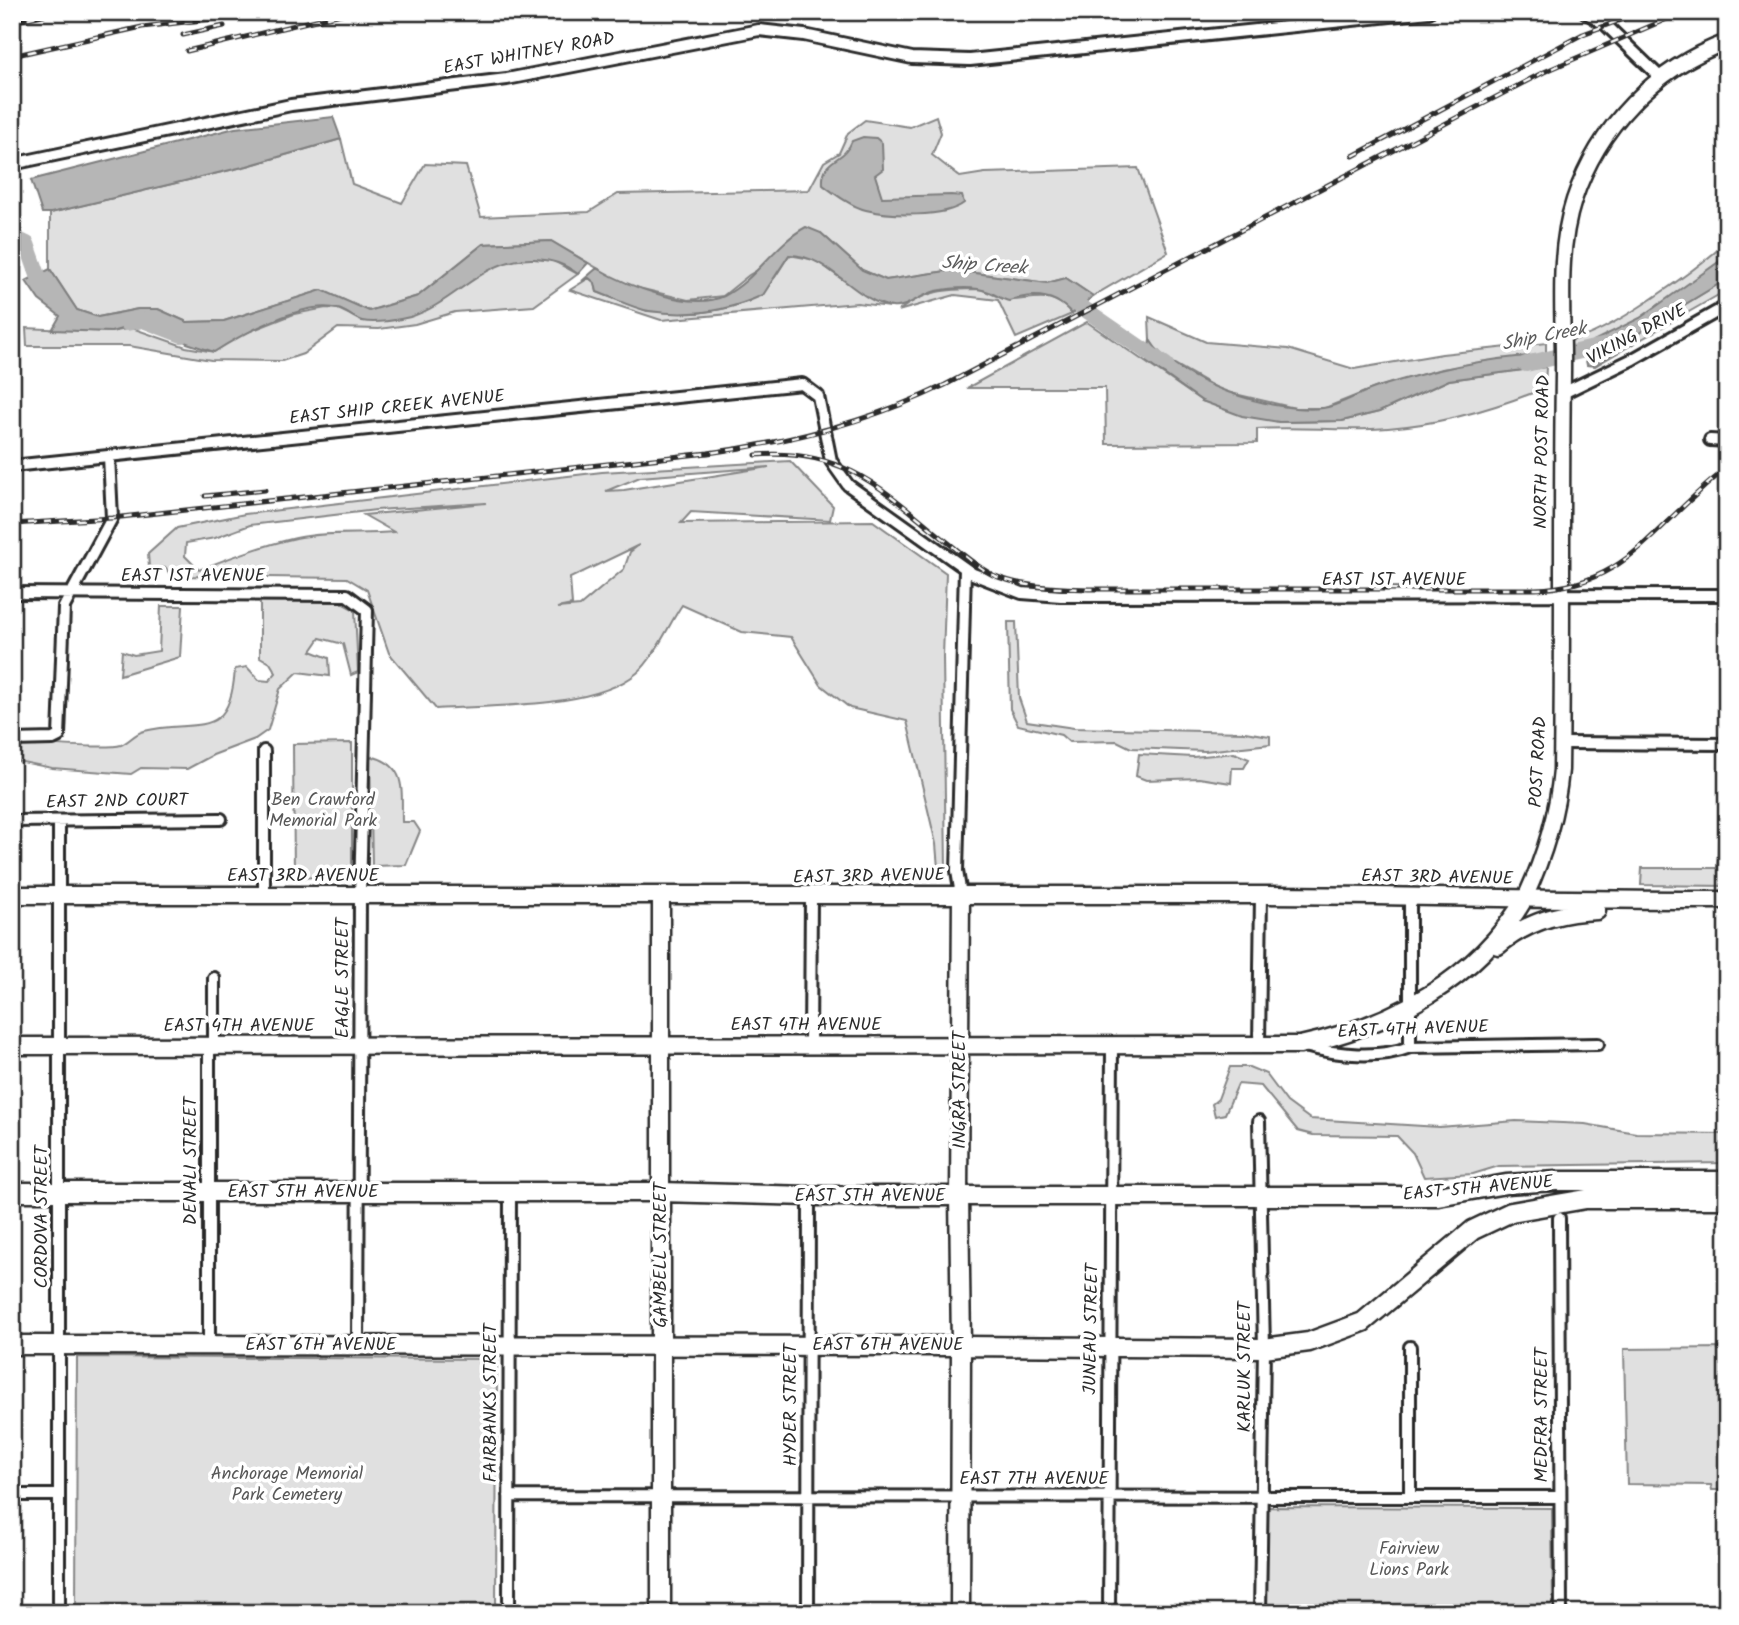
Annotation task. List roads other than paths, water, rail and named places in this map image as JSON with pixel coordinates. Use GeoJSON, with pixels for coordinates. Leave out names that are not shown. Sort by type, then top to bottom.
{"type":"FeatureCollection","features":[{"type":"Feature","properties":{"kind":"main road","name":"EAST 3RD AVENUE"},"geometry":{"type":"LineString","coordinates":[[12,895],[661,898],[1261,895],[1618,901],[1727,900]]}},
{"type":"Feature","properties":{"kind":"main road"},"geometry":{"type":"LineString","coordinates":[[923,895],[933,901],[953,905],[960,928]]}},
{"type":"Feature","properties":{"kind":"main road","name":"INGRA STREET"},"geometry":{"type":"LineString","coordinates":[[960,1613],[961,895]]}},
{"type":"Feature","properties":{"kind":"main road","name":"GAMBELL STREET"},"geometry":{"type":"LineString","coordinates":[[661,898],[661,1613]]}},
{"type":"Feature","properties":{"kind":"main road","name":"POST ROAD"},"geometry":{"type":"LineString","coordinates":[[1300,1045],[1342,1036],[1410,1007],[1450,981],[1502,930],[1525,898]]}},
{"type":"Feature","properties":{"kind":"main road"},"geometry":{"type":"LineString","coordinates":[[1410,1007],[1451,985],[1522,929],[1548,919],[1599,911],[1618,901]]}},
{"type":"Feature","properties":{"kind":"main road","name":"EAST 4TH AVENUE"},"geometry":{"type":"LineString","coordinates":[[12,1046],[1300,1045]]}},
{"type":"Feature","properties":{"kind":"main road","name":"EAST 5TH AVENUE"},"geometry":{"type":"LineString","coordinates":[[12,1192],[1438,1196],[1506,1184],[1556,1181],[1727,1181]]}},
{"type":"Feature","properties":{"kind":"main road","name":"EAST 6TH AVENUE"},"geometry":{"type":"LineString","coordinates":[[12,1345],[662,1344],[1264,1349],[1308,1342],[1363,1322],[1473,1230],[1511,1212],[1586,1199],[1724,1199]]}},
{"type":"Feature","properties":{"kind":"street","name":"EAST WHITNEY ROAD"},"geometry":{"type":"LineString","coordinates":[[12,164],[291,106],[507,79],[759,30],[804,35],[912,58],[970,60],[1429,12]]}},
{"type":"Feature","properties":{"kind":"street"},"geometry":{"type":"LineString","coordinates":[[1585,12],[1606,25],[1660,77]]}},
{"type":"Feature","properties":{"kind":"street","name":"NORTH POST ROAD"},"geometry":{"type":"LineString","coordinates":[[1560,597],[1567,233],[1576,195],[1605,137],[1660,77],[1699,53],[1727,42]]}},
{"type":"Feature","properties":{"kind":"street","name":"VIKING DRIVE"},"geometry":{"type":"LineString","coordinates":[[1563,393],[1633,359],[1727,306]]}},
{"type":"Feature","properties":{"kind":"street","name":"EAST SHIP CREEK AVENUE"},"geometry":{"type":"LineString","coordinates":[[12,466],[786,384]]}},
{"type":"Feature","properties":{"kind":"street","name":"EAST 1ST AVENUE"},"geometry":{"type":"LineString","coordinates":[[786,384],[809,386],[818,396],[825,443],[841,478],[965,569],[1011,590],[1061,596],[1727,595]]}},
{"type":"Feature","properties":{"kind":"street"},"geometry":{"type":"LineString","coordinates":[[1710,440],[1727,441]]}},
{"type":"Feature","properties":{"kind":"street"},"geometry":{"type":"LineString","coordinates":[[12,740],[53,740],[60,736],[62,620],[70,593],[95,554],[112,518],[109,457]]}},
{"type":"Feature","properties":{"kind":"street","name":"INGRA STREET"},"geometry":{"type":"LineString","coordinates":[[961,895],[957,871],[965,569]]}},
{"type":"Feature","properties":{"kind":"street","name":"EAST 1ST AVENUE"},"geometry":{"type":"LineString","coordinates":[[12,593],[347,595],[367,611]]}},
{"type":"Feature","properties":{"kind":"street","name":"POST ROAD"},"geometry":{"type":"LineString","coordinates":[[1525,898],[1554,819],[1561,743],[1560,597]]}},
{"type":"Feature","properties":{"kind":"street","name":"EAGLE STREET"},"geometry":{"type":"LineString","coordinates":[[358,1345],[360,896],[367,611]]}},
{"type":"Feature","properties":{"kind":"street"},"geometry":{"type":"LineString","coordinates":[[1561,743],[1727,744]]}},
{"type":"Feature","properties":{"kind":"street"},"geometry":{"type":"LineString","coordinates":[[264,751],[264,895]]}},
{"type":"Feature","properties":{"kind":"street","name":"EAST 2ND COURT"},"geometry":{"type":"LineString","coordinates":[[12,821],[221,819]]}},
{"type":"Feature","properties":{"kind":"street","name":"CORDOVA STREET"},"geometry":{"type":"LineString","coordinates":[[58,821],[60,1613]]}},
{"type":"Feature","properties":{"kind":"street"},"geometry":{"type":"LineString","coordinates":[[1259,1045],[1261,895]]}},
{"type":"Feature","properties":{"kind":"street"},"geometry":{"type":"LineString","coordinates":[[1410,896],[1410,1047]]}},
{"type":"Feature","properties":{"kind":"street"},"geometry":{"type":"LineString","coordinates":[[810,1044],[811,897]]}},
{"type":"Feature","properties":{"kind":"street","name":"DENALI STREET"},"geometry":{"type":"LineString","coordinates":[[209,1345],[209,1052],[214,1044],[214,978]]}},
{"type":"Feature","properties":{"kind":"street","name":"EAST 4TH AVENUE"},"geometry":{"type":"LineString","coordinates":[[1300,1045],[1328,1052],[1396,1053],[1410,1047],[1598,1044]]}},
{"type":"Feature","properties":{"kind":"street","name":"JUNEAU STREET"},"geometry":{"type":"LineString","coordinates":[[1109,1613],[1112,1045]]}},
{"type":"Feature","properties":{"kind":"street","name":"KARLUK STREET"},"geometry":{"type":"LineString","coordinates":[[1259,1121],[1264,1349],[1260,1613]]}},
{"type":"Feature","properties":{"kind":"street","name":"FAIRBANKS STREET"},"geometry":{"type":"LineString","coordinates":[[509,1613],[510,1192]]}},
{"type":"Feature","properties":{"kind":"street","name":"HYDER STREET"},"geometry":{"type":"LineString","coordinates":[[808,1196],[808,1613]]}},
{"type":"Feature","properties":{"kind":"street","name":"MEDFRA STREET"},"geometry":{"type":"LineString","coordinates":[[1559,1218],[1561,1613]]}},
{"type":"Feature","properties":{"kind":"street"},"geometry":{"type":"LineString","coordinates":[[1410,1347],[1410,1497]]}},
{"type":"Feature","properties":{"kind":"street"},"geometry":{"type":"LineString","coordinates":[[12,1495],[59,1495]]}},
{"type":"Feature","properties":{"kind":"street","name":"EAST 7TH AVENUE"},"geometry":{"type":"LineString","coordinates":[[509,1496],[1560,1497]]}},
{"type":"Feature","properties":{"kind":"waterway","name":"Ship Creek"},"geometry":{"type":"LineString","coordinates":[[12,237],[27,244],[38,275],[50,292]]}},
{"type":"Feature","properties":{"kind":"waterway","name":"Ship Creek"},"geometry":{"type":"LineString","coordinates":[[1064,295],[1166,365]]}},
{"type":"Feature","properties":{"kind":"waterway","name":"Ship Creek"},"geometry":{"type":"LineString","coordinates":[[127,323],[143,320],[182,335]]}},
{"type":"Feature","properties":{"kind":"waterway","name":"Ship Creek"},"geometry":{"type":"LineString","coordinates":[[1526,364],[1602,346]]}},
{"type":"Feature","properties":{"kind":"railway"},"geometry":{"type":"LineString","coordinates":[[12,22],[55,12]]}},
{"type":"Feature","properties":{"kind":"railway"},"geometry":{"type":"LineString","coordinates":[[12,56],[142,27],[272,12]]}},
{"type":"Feature","properties":{"kind":"railway"},"geometry":{"type":"LineString","coordinates":[[187,51],[349,12]]}},
{"type":"Feature","properties":{"kind":"railway"},"geometry":{"type":"LineString","coordinates":[[1353,156],[1583,34],[1642,12]]}},
{"type":"Feature","properties":{"kind":"railway"},"geometry":{"type":"LineString","coordinates":[[12,524],[112,518],[708,453],[829,429],[888,410],[945,385],[1544,72],[1683,12]]}},
{"type":"Feature","properties":{"kind":"railway"},"geometry":{"type":"LineString","coordinates":[[183,35],[224,26]]}},
{"type":"Feature","properties":{"kind":"railway"},"geometry":{"type":"LineString","coordinates":[[756,455],[814,458],[838,465],[860,476],[902,504],[968,559],[993,575],[1028,585],[1089,589],[1561,587],[1604,573],[1621,562],[1727,469]]}},
{"type":"Feature","properties":{"kind":"railway"},"geometry":{"type":"LineString","coordinates":[[205,496],[265,490]]}},
{"type":"Feature","properties":{"kind":"park label","name":"Ben Crawford Memorial Park"},"geometry":{"type":"Point","coordinates":[323,810]}},
{"type":"Feature","properties":{"kind":"park label","name":"Anchorage Memorial Park Cemetery"},"geometry":{"type":"Point","coordinates":[287,1484]}},
{"type":"Feature","properties":{"kind":"park label","name":"Fairview Lions Park"},"geometry":{"type":"Point","coordinates":[1409,1559]}}]}
